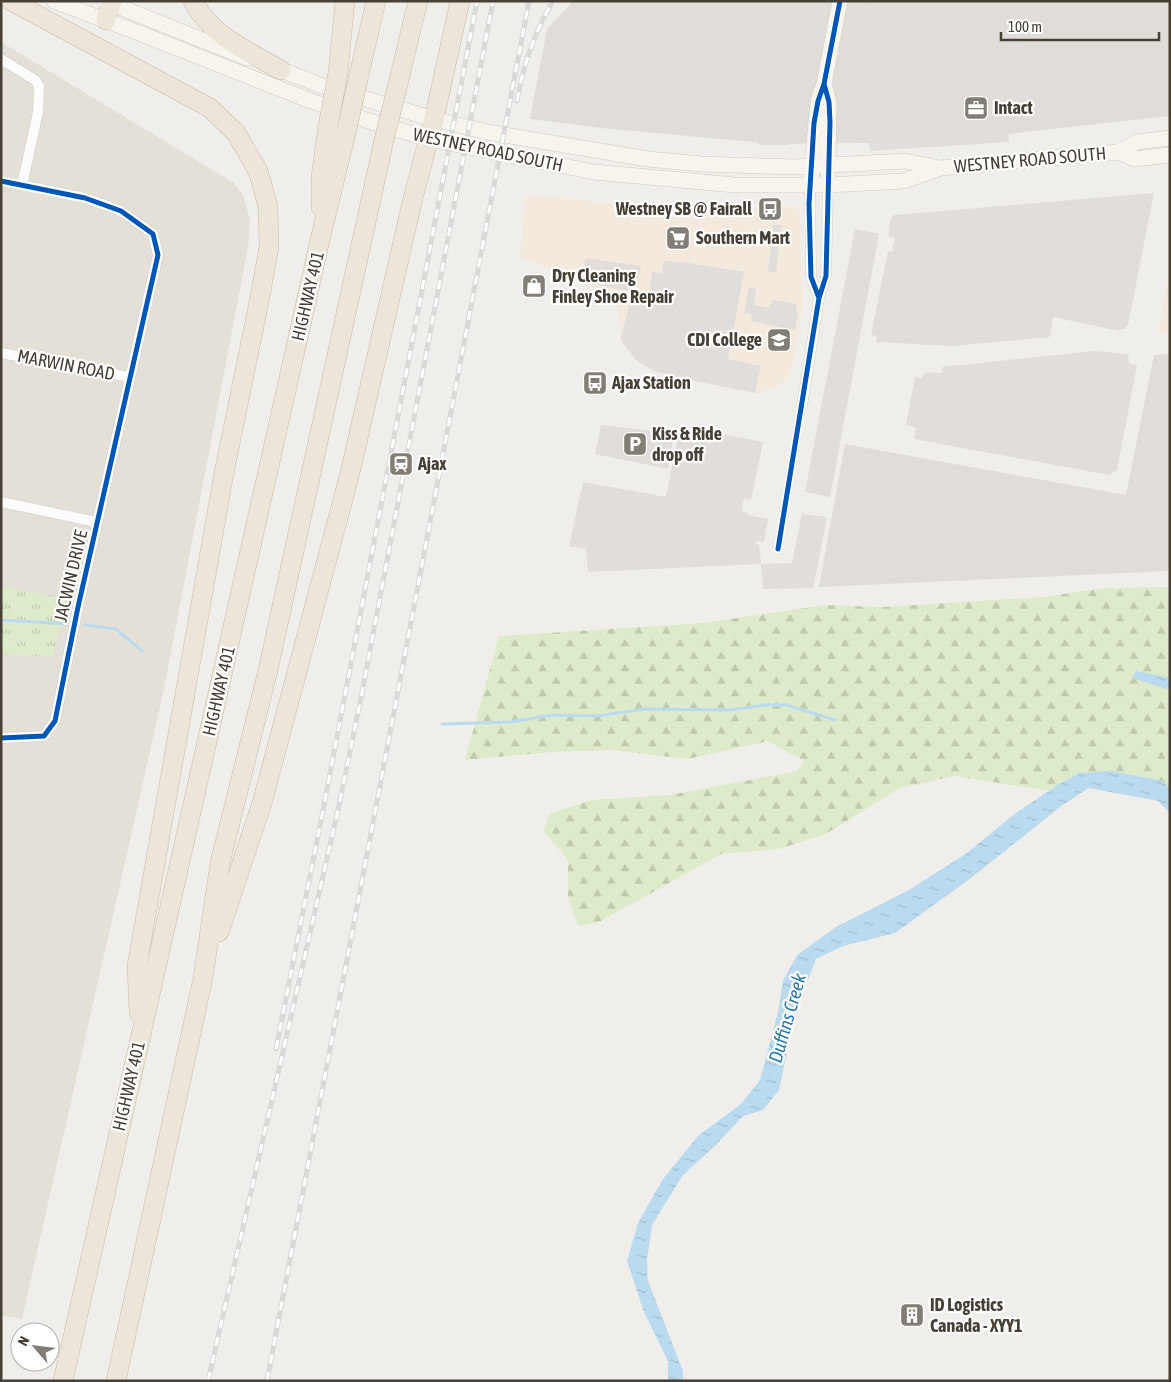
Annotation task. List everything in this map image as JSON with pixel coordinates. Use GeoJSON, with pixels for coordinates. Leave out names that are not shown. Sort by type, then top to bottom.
{"type":"FeatureCollection","features":[{"type":"Feature","properties":{"kind":"highway"},"geometry":{"type":"LineString","coordinates":[[11,1],[210,108],[236,134],[258,171],[268,206],[269,247],[224,473],[137,966],[139,1040]]}},
{"type":"Feature","properties":{"kind":"highway"},"geometry":{"type":"LineString","coordinates":[[193,1],[211,26],[239,46],[281,70]]}},
{"type":"Feature","properties":{"kind":"highway"},"geometry":{"type":"LineString","coordinates":[[322,231],[320,177],[338,73],[345,1]]}},
{"type":"Feature","properties":{"kind":"highway","name":"HIGHWAY 401"},"geometry":{"type":"LineString","coordinates":[[63,1381],[322,231],[376,1]]}},
{"type":"Feature","properties":{"kind":"highway"},"geometry":{"type":"LineString","coordinates":[[116,1381],[203,978],[220,863],[268,670],[384,140],[418,1]]}},
{"type":"Feature","properties":{"kind":"highway"},"geometry":{"type":"LineString","coordinates":[[203,978],[265,794],[350,474],[460,1]]}},
{"type":"Feature","properties":{"kind":"main road","name":"WESTNEY ROAD SOUTH"},"geometry":{"type":"LineString","coordinates":[[54,1],[109,7],[325,86],[434,119],[487,132],[648,159],[701,164],[812,167],[905,161],[941,168]]}},
{"type":"Feature","properties":{"kind":"main road"},"geometry":{"type":"LineString","coordinates":[[810,186],[818,101],[824,84],[840,1]]}},
{"type":"Feature","properties":{"kind":"main road","name":"WESTNEY ROAD SOUTH"},"geometry":{"type":"LineString","coordinates":[[109,7],[311,101],[429,139],[594,172],[735,186],[828,185],[904,180],[941,168],[1118,152],[1137,142],[1170,138]]}},
{"type":"Feature","properties":{"kind":"main road"},"geometry":{"type":"LineString","coordinates":[[824,84],[829,102],[828,185]]}},
{"type":"Feature","properties":{"kind":"main road","name":"WESTNEY ROAD SOUTH"},"geometry":{"type":"LineString","coordinates":[[1118,152],[1134,159],[1170,155]]}},
{"type":"Feature","properties":{"kind":"street"},"geometry":{"type":"LineString","coordinates":[[1,59],[35,80],[39,86],[38,112],[22,185]]}},
{"type":"Feature","properties":{"kind":"street","name":"JACWIN DRIVE"},"geometry":{"type":"LineString","coordinates":[[1,181],[85,198],[121,210],[154,234],[158,255],[78,607],[55,721],[44,736],[1,738]]}},
{"type":"Feature","properties":{"kind":"street"},"geometry":{"type":"LineString","coordinates":[[802,406],[819,298],[826,276],[828,185]]}},
{"type":"Feature","properties":{"kind":"street"},"geometry":{"type":"LineString","coordinates":[[810,186],[811,277],[819,298]]}},
{"type":"Feature","properties":{"kind":"street","name":"MARWIN ROAD"},"geometry":{"type":"LineString","coordinates":[[1,353],[130,377]]}},
{"type":"Feature","properties":{"kind":"street"},"geometry":{"type":"LineString","coordinates":[[1,502],[97,522]]}},
{"type":"Feature","properties":{"kind":"shaded area"},"geometry":{"type":"Polygon","coordinates":[[[573,1],[1170,1],[1170,116],[936,142],[775,144],[602,128],[530,119],[547,29],[573,1]]]}},
{"type":"Feature","properties":{"kind":"shaded area"},"geometry":{"type":"Polygon","coordinates":[[[659,1],[734,1],[733,4],[716,2],[702,72],[681,64],[650,70],[634,84],[634,103],[586,101],[578,52],[587,50],[587,39],[660,42],[678,48],[684,43],[659,1]]]}},
{"type":"Feature","properties":{"kind":"shaded area"},"geometry":{"type":"Polygon","coordinates":[[[883,1],[920,1],[920,3],[926,3],[929,42],[870,45],[871,5],[883,1]]]}},
{"type":"Feature","properties":{"kind":"shaded area"},"geometry":{"type":"Polygon","coordinates":[[[1009,29],[1026,35],[1023,54],[1030,114],[1011,118],[1006,51],[1009,29]]]}},
{"type":"Feature","properties":{"kind":"shaded area"},"geometry":{"type":"Polygon","coordinates":[[[1,42],[234,183],[244,197],[250,221],[248,247],[164,689],[22,1319],[1,1315],[1,42]]]}},
{"type":"Feature","properties":{"kind":"shaded area"},"geometry":{"type":"Polygon","coordinates":[[[729,72],[801,87],[788,145],[759,145],[719,85],[729,72]]]}},
{"type":"Feature","properties":{"kind":"shaded area"},"geometry":{"type":"Polygon","coordinates":[[[1008,126],[1009,142],[870,151],[869,136],[1008,126]]]}},
{"type":"Feature","properties":{"kind":"shaded area"},"geometry":{"type":"Polygon","coordinates":[[[1154,193],[1128,325],[1124,329],[1120,329],[1120,331],[1053,317],[1050,337],[953,346],[876,342],[877,336],[871,335],[888,251],[892,252],[895,238],[888,236],[890,220],[894,215],[1154,193]]]}},
{"type":"Feature","properties":{"kind":"shaded area"},"geometry":{"type":"Polygon","coordinates":[[[525,195],[685,209],[797,206],[800,215],[802,310],[792,366],[785,381],[771,390],[755,393],[671,376],[654,371],[637,361],[622,342],[615,297],[520,257],[525,195]]]}},
{"type":"Feature","properties":{"kind":"shaded area"},"geometry":{"type":"Polygon","coordinates":[[[773,225],[781,225],[776,272],[768,272],[773,225]]]}},
{"type":"Feature","properties":{"kind":"shaded area"},"geometry":{"type":"Polygon","coordinates":[[[855,229],[879,234],[830,497],[805,492],[855,229]]]}},
{"type":"Feature","properties":{"kind":"shaded area"},"geometry":{"type":"Polygon","coordinates":[[[585,258],[641,266],[637,284],[634,284],[632,292],[597,285],[598,277],[584,275],[585,258]]]}},
{"type":"Feature","properties":{"kind":"shaded area"},"geometry":{"type":"Polygon","coordinates":[[[664,261],[683,262],[744,272],[728,359],[761,366],[755,393],[654,371],[637,361],[622,342],[621,338],[632,293],[649,295],[652,272],[662,273],[664,261]]]}},
{"type":"Feature","properties":{"kind":"shaded area"},"geometry":{"type":"Polygon","coordinates":[[[1170,268],[1170,332],[1158,333],[1170,268]]]}},
{"type":"Feature","properties":{"kind":"shaded area"},"geometry":{"type":"Polygon","coordinates":[[[749,287],[756,289],[754,305],[769,308],[772,300],[797,304],[796,309],[798,313],[795,330],[751,321],[752,314],[744,313],[749,287]]]}},
{"type":"Feature","properties":{"kind":"shaded area"},"geometry":{"type":"Polygon","coordinates":[[[1093,351],[1128,354],[1129,363],[1137,365],[1117,470],[1109,475],[914,439],[916,428],[906,425],[915,377],[921,378],[926,372],[942,373],[942,367],[1093,351]]]}},
{"type":"Feature","properties":{"kind":"shaded area"},"geometry":{"type":"Polygon","coordinates":[[[1170,354],[1170,571],[819,587],[845,444],[1126,495],[1154,355],[1170,354]]]}},
{"type":"Feature","properties":{"kind":"shaded area"},"geometry":{"type":"Polygon","coordinates":[[[1154,370],[1170,372],[1170,470],[1133,480],[1154,370]]]}},
{"type":"Feature","properties":{"kind":"shaded area","name":"Kiss & Ride drop off"},"geometry":{"type":"Polygon","coordinates":[[[601,425],[674,435],[668,469],[595,454],[601,425]]]}},
{"type":"Feature","properties":{"kind":"shaded area"},"geometry":{"type":"Polygon","coordinates":[[[680,426],[763,442],[751,500],[744,498],[741,511],[748,513],[748,515],[768,519],[764,542],[756,541],[756,544],[759,545],[761,564],[588,572],[586,549],[569,546],[583,482],[666,497],[680,426]]]}},
{"type":"Feature","properties":{"kind":"shaded area"},"geometry":{"type":"Polygon","coordinates":[[[1170,493],[1170,554],[1085,558],[1083,538],[1089,538],[1088,508],[1154,504],[1154,494],[1170,493]]]}},
{"type":"Feature","properties":{"kind":"shaded area"},"geometry":{"type":"Polygon","coordinates":[[[802,514],[827,517],[813,588],[763,589],[761,564],[792,563],[802,514]]]}},
{"type":"Feature","properties":{"kind":"shaded area"},"geometry":{"type":"Polygon","coordinates":[[[850,522],[860,522],[862,560],[852,561],[850,522]]]}},
{"type":"Feature","properties":{"kind":"green space"},"geometry":{"type":"Polygon","coordinates":[[[1,587],[67,598],[53,656],[1,655],[1,587]]]}},
{"type":"Feature","properties":{"kind":"green space"},"geometry":{"type":"Polygon","coordinates":[[[1170,587],[1170,793],[1067,780],[1050,791],[955,776],[900,788],[824,835],[778,849],[721,854],[599,922],[578,926],[568,896],[568,860],[544,832],[549,814],[591,800],[670,795],[797,771],[804,761],[768,741],[687,759],[612,750],[552,752],[465,760],[499,636],[703,623],[825,605],[883,607],[1044,597],[1104,588],[1170,587]]]}},
{"type":"Feature","properties":{"kind":"water"},"geometry":{"type":"Polygon","coordinates":[[[1136,671],[1170,678],[1170,690],[1132,678],[1136,671]]]}},
{"type":"Feature","properties":{"kind":"water","name":"Duffins Creek"},"geometry":{"type":"Polygon","coordinates":[[[1111,771],[1163,781],[1170,789],[1170,813],[1158,801],[1089,788],[1064,804],[971,878],[895,933],[843,946],[816,959],[795,1013],[779,1090],[763,1110],[743,1116],[716,1145],[683,1175],[652,1225],[647,1260],[648,1281],[683,1371],[683,1381],[668,1381],[668,1361],[644,1312],[627,1261],[638,1223],[663,1179],[698,1136],[741,1104],[760,1080],[778,1012],[783,981],[797,955],[836,927],[909,890],[967,853],[1013,815],[1059,784],[1080,773],[1111,771]]]}},
{"type":"Feature","properties":{"kind":"waterway"},"geometry":{"type":"LineString","coordinates":[[1,620],[68,624]]}},
{"type":"Feature","properties":{"kind":"waterway"},"geometry":{"type":"LineString","coordinates":[[85,625],[116,629],[142,651]]}},
{"type":"Feature","properties":{"kind":"waterway"},"geometry":{"type":"LineString","coordinates":[[442,724],[510,722],[552,715],[597,716],[645,709],[730,710],[766,705],[786,705],[835,720]]}},
{"type":"Feature","properties":{"kind":"railway"},"geometry":{"type":"LineString","coordinates":[[276,1049],[477,1]]}},
{"type":"Feature","properties":{"kind":"railway"},"geometry":{"type":"LineString","coordinates":[[208,1381],[338,810],[493,1]]}},
{"type":"Feature","properties":{"kind":"railway"},"geometry":{"type":"LineString","coordinates":[[267,1381],[529,1]]}},
{"type":"Feature","properties":{"kind":"railway"},"geometry":{"type":"LineString","coordinates":[[517,101],[530,49],[553,1]]}},
{"type":"Feature","properties":{"kind":"cycle path"},"geometry":{"type":"LineString","coordinates":[[819,298],[811,277],[809,204],[814,123],[818,101],[824,84],[840,1]]}},
{"type":"Feature","properties":{"kind":"cycle path"},"geometry":{"type":"LineString","coordinates":[[778,549],[819,298],[826,276],[830,122],[829,102],[824,84]]}},
{"type":"Feature","properties":{"kind":"cycle path"},"geometry":{"type":"LineString","coordinates":[[1,181],[85,198],[121,211],[153,234],[158,255],[78,607],[55,721],[44,736],[1,738]]}},
{"type":"Feature","properties":{"kind":"place","name":"Intact"},"geometry":{"type":"Point","coordinates":[976,108]}},
{"type":"Feature","properties":{"kind":"place","name":"Westney SB @ Fairall"},"geometry":{"type":"Point","coordinates":[770,209]}},
{"type":"Feature","properties":{"kind":"place","name":"Southern Mart"},"geometry":{"type":"Point","coordinates":[678,238]}},
{"type":"Feature","properties":{"kind":"place","name":"Dry Cleaning Finley Shoe Repair"},"geometry":{"type":"Point","coordinates":[534,286]}},
{"type":"Feature","properties":{"kind":"place","name":"CDI College"},"geometry":{"type":"Point","coordinates":[779,340]}},
{"type":"Feature","properties":{"kind":"place","name":"Ajax Station"},"geometry":{"type":"Point","coordinates":[595,383]}},
{"type":"Feature","properties":{"kind":"place","name":"Kiss & Ride drop off"},"geometry":{"type":"Point","coordinates":[635,444]}},
{"type":"Feature","properties":{"kind":"place","name":"Ajax"},"geometry":{"type":"Point","coordinates":[401,464]}},
{"type":"Feature","properties":{"kind":"place","name":"ID Logistics Canada - XYY1"},"geometry":{"type":"Point","coordinates":[912,1315]}}]}
